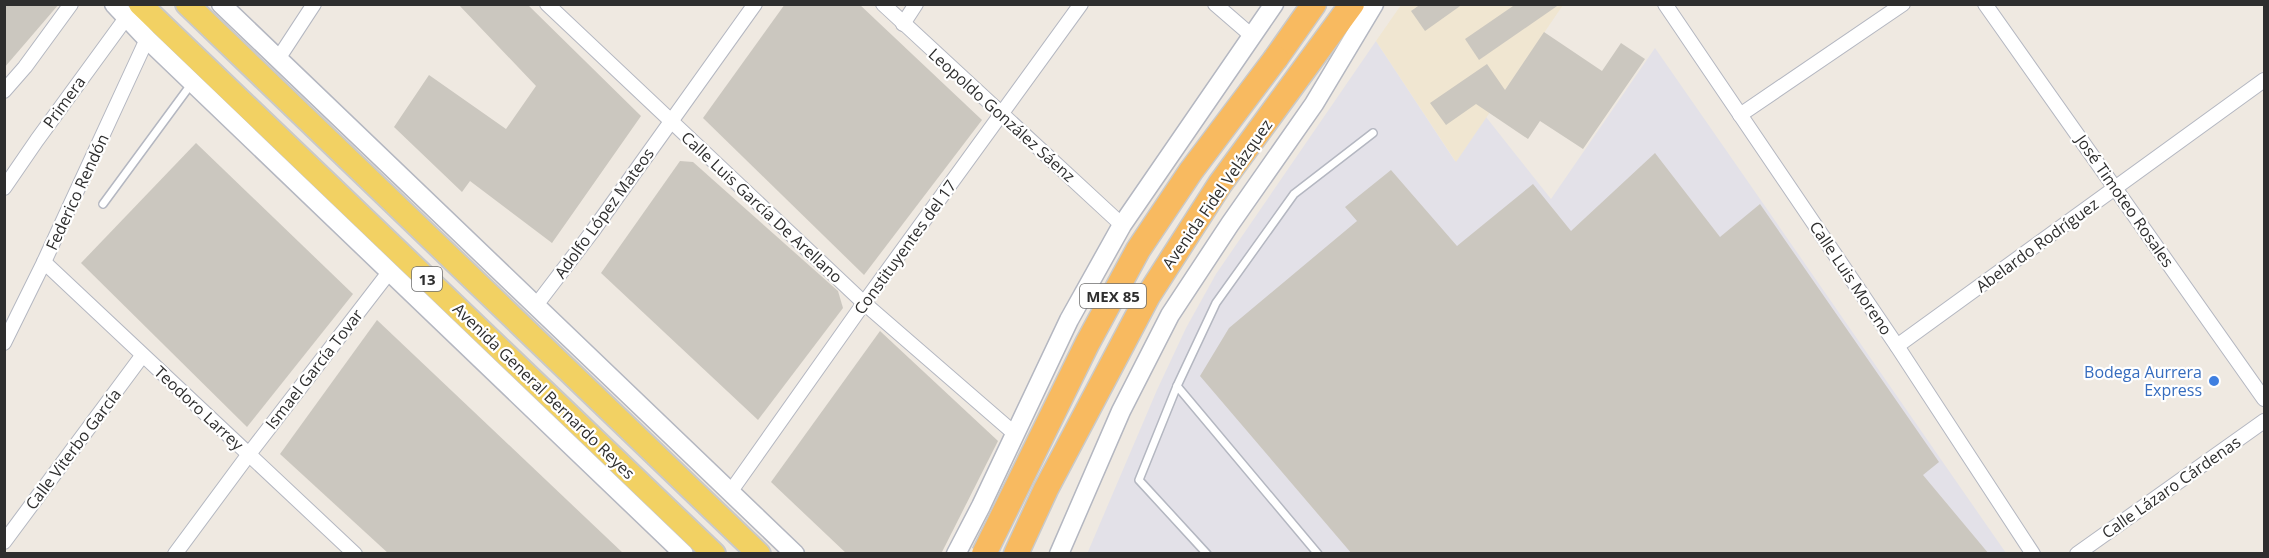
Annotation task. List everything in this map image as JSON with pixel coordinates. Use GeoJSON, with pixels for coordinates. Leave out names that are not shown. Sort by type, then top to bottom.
{"type":"FeatureCollection","features":[{"type":"Feature","properties":{"kind":"highway","name":"Avenida Fidel Velázquez"},"geometry":{"type":"LineString","coordinates":[[984,554],[1087,344],[1138,250],[1191,171],[1314,4]]}},
{"type":"Feature","properties":{"kind":"highway","name":"Avenida Fidel Velázquez"},"geometry":{"type":"LineString","coordinates":[[1016,554],[1046,489],[1148,296],[1220,184],[1352,4]]}},
{"type":"Feature","properties":{"kind":"main road","name":"Avenida General Bernardo Reyes"},"geometry":{"type":"LineString","coordinates":[[187,4],[759,554]]}},
{"type":"Feature","properties":{"kind":"main road","name":"Avenida General Bernardo Reyes"},"geometry":{"type":"LineString","coordinates":[[127,9],[714,554]]}},
{"type":"Feature","properties":{"kind":"street"},"geometry":{"type":"LineString","coordinates":[[4,91],[71,4]]}},
{"type":"Feature","properties":{"kind":"street"},"geometry":{"type":"LineString","coordinates":[[221,4],[537,304],[795,554]]}},
{"type":"Feature","properties":{"kind":"street"},"geometry":{"type":"LineString","coordinates":[[278,59],[314,4]]}},
{"type":"Feature","properties":{"kind":"street","name":"Calle Luis García De Arellano"},"geometry":{"type":"LineString","coordinates":[[547,4],[864,303],[1015,434]]}},
{"type":"Feature","properties":{"kind":"street","name":"Adolfo López Mateos"},"geometry":{"type":"LineString","coordinates":[[537,304],[755,4]]}},
{"type":"Feature","properties":{"kind":"street","name":"Leopoldo González Sáenz"},"geometry":{"type":"LineString","coordinates":[[883,4],[1122,225]]}},
{"type":"Feature","properties":{"kind":"street"},"geometry":{"type":"LineString","coordinates":[[903,24],[916,4]]}},
{"type":"Feature","properties":{"kind":"street","name":"Constituyentes del 17"},"geometry":{"type":"LineString","coordinates":[[731,491],[1081,4]]}},
{"type":"Feature","properties":{"kind":"street"},"geometry":{"type":"LineString","coordinates":[[1215,4],[1252,36]]}},
{"type":"Feature","properties":{"kind":"street"},"geometry":{"type":"LineString","coordinates":[[956,554],[1069,320],[1122,225],[1274,4]]}},
{"type":"Feature","properties":{"kind":"street"},"geometry":{"type":"LineString","coordinates":[[1059,553],[1121,411],[1170,315],[1314,104],[1374,4]]}},
{"type":"Feature","properties":{"kind":"street","name":"Calle Luis Moreno"},"geometry":{"type":"LineString","coordinates":[[1665,4],[1897,346],[2033,554]]}},
{"type":"Feature","properties":{"kind":"street"},"geometry":{"type":"LineString","coordinates":[[1740,115],[1903,4]]}},
{"type":"Feature","properties":{"kind":"street","name":"José Timoteo Rosales"},"geometry":{"type":"LineString","coordinates":[[1985,4],[2265,399]]}},
{"type":"Feature","properties":{"kind":"street","name":"Avenida General Bernardo Reyes"},"geometry":{"type":"LineString","coordinates":[[127,9],[147,39],[684,554]]}},
{"type":"Feature","properties":{"kind":"street","name":"Primera"},"geometry":{"type":"LineString","coordinates":[[4,188],[127,9]]}},
{"type":"Feature","properties":{"kind":"street","name":"Federico Rendón"},"geometry":{"type":"LineString","coordinates":[[6,334],[44,262],[147,39]]}},
{"type":"Feature","properties":{"kind":"street","name":"Abelardo Rodríguez"},"geometry":{"type":"LineString","coordinates":[[1897,346],[2265,80]]}},
{"type":"Feature","properties":{"kind":"street","name":"Teodoro Larrey"},"geometry":{"type":"LineString","coordinates":[[44,262],[353,553]]}},
{"type":"Feature","properties":{"kind":"street","name":"Ismael García Tovar"},"geometry":{"type":"LineString","coordinates":[[175,554],[390,271]]}},
{"type":"Feature","properties":{"kind":"street","name":"Calle Viterbo García"},"geometry":{"type":"LineString","coordinates":[[4,542],[142,356]]}},
{"type":"Feature","properties":{"kind":"street","name":"Calle Lázaro Cárdenas"},"geometry":{"type":"LineString","coordinates":[[2077,554],[2265,421]]}},
{"type":"Feature","properties":{"kind":"street"},"geometry":{"type":"LineString","coordinates":[[981,506],[982,530],[987,541],[999,554]]}},
{"type":"Feature","properties":{"kind":"lane"},"geometry":{"type":"LineString","coordinates":[[103,204],[192,83]]}},
{"type":"Feature","properties":{"kind":"lane"},"geometry":{"type":"LineString","coordinates":[[1207,554],[1139,480],[1177,386],[1216,303],[1287,201],[1373,133]]}},
{"type":"Feature","properties":{"kind":"lane"},"geometry":{"type":"LineString","coordinates":[[1177,386],[1318,554]]}},
{"type":"Feature","properties":{"kind":"shaded area"},"geometry":{"type":"Polygon","coordinates":[[[1401,5],[1563,5],[1456,162],[1376,41],[1401,5]]]}},
{"type":"Feature","properties":{"kind":"shaded area"},"geometry":{"type":"Polygon","coordinates":[[[1376,41],[1455,161],[1486,117],[1551,199],[1655,48],[2006,553],[1087,554],[1157,390],[1186,328],[1216,274],[1376,41]]]}},
{"type":"Feature","properties":{"kind":"building"},"geometry":{"type":"Polygon","coordinates":[[[4,4],[59,4],[4,68],[4,4]]]}},
{"type":"Feature","properties":{"kind":"building"},"geometry":{"type":"Polygon","coordinates":[[[458,4],[527,4],[641,116],[552,243],[470,181],[462,192],[394,127],[429,75],[506,129],[536,86],[458,4]]]}},
{"type":"Feature","properties":{"kind":"building"},"geometry":{"type":"Polygon","coordinates":[[[785,4],[859,4],[982,120],[864,275],[703,118],[785,4]]]}},
{"type":"Feature","properties":{"kind":"building"},"geometry":{"type":"Polygon","coordinates":[[[1421,4],[1463,4],[1425,31],[1411,11],[1421,4]]]}},
{"type":"Feature","properties":{"kind":"building"},"geometry":{"type":"Polygon","coordinates":[[[1516,4],[1560,4],[1479,60],[1465,39],[1516,4]]]}},
{"type":"Feature","properties":{"kind":"building"},"geometry":{"type":"Polygon","coordinates":[[[1544,32],[1602,71],[1621,43],[1645,59],[1583,149],[1540,121],[1528,139],[1476,104],[1446,125],[1430,103],[1487,64],[1505,90],[1544,32]]]}},
{"type":"Feature","properties":{"kind":"building"},"geometry":{"type":"Polygon","coordinates":[[[196,143],[353,294],[247,427],[81,263],[196,143]]]}},
{"type":"Feature","properties":{"kind":"building"},"geometry":{"type":"Polygon","coordinates":[[[1655,153],[1720,237],[1760,204],[1939,462],[1923,475],[1989,554],[1352,554],[1200,376],[1229,328],[1357,221],[1345,207],[1391,170],[1457,246],[1533,184],[1571,231],[1655,153]]]}},
{"type":"Feature","properties":{"kind":"building"},"geometry":{"type":"Polygon","coordinates":[[[680,161],[693,162],[838,291],[843,308],[758,420],[601,273],[680,161]]]}},
{"type":"Feature","properties":{"kind":"building"},"geometry":{"type":"Polygon","coordinates":[[[377,320],[624,554],[389,554],[280,454],[377,320]]]}},
{"type":"Feature","properties":{"kind":"building"},"geometry":{"type":"Polygon","coordinates":[[[880,331],[998,441],[941,554],[847,554],[771,482],[880,331]]]}},
{"type":"Feature","properties":{"kind":"place","name":"Bodega Aurrera Express"},"geometry":{"type":"Point","coordinates":[2214,381]}}]}
